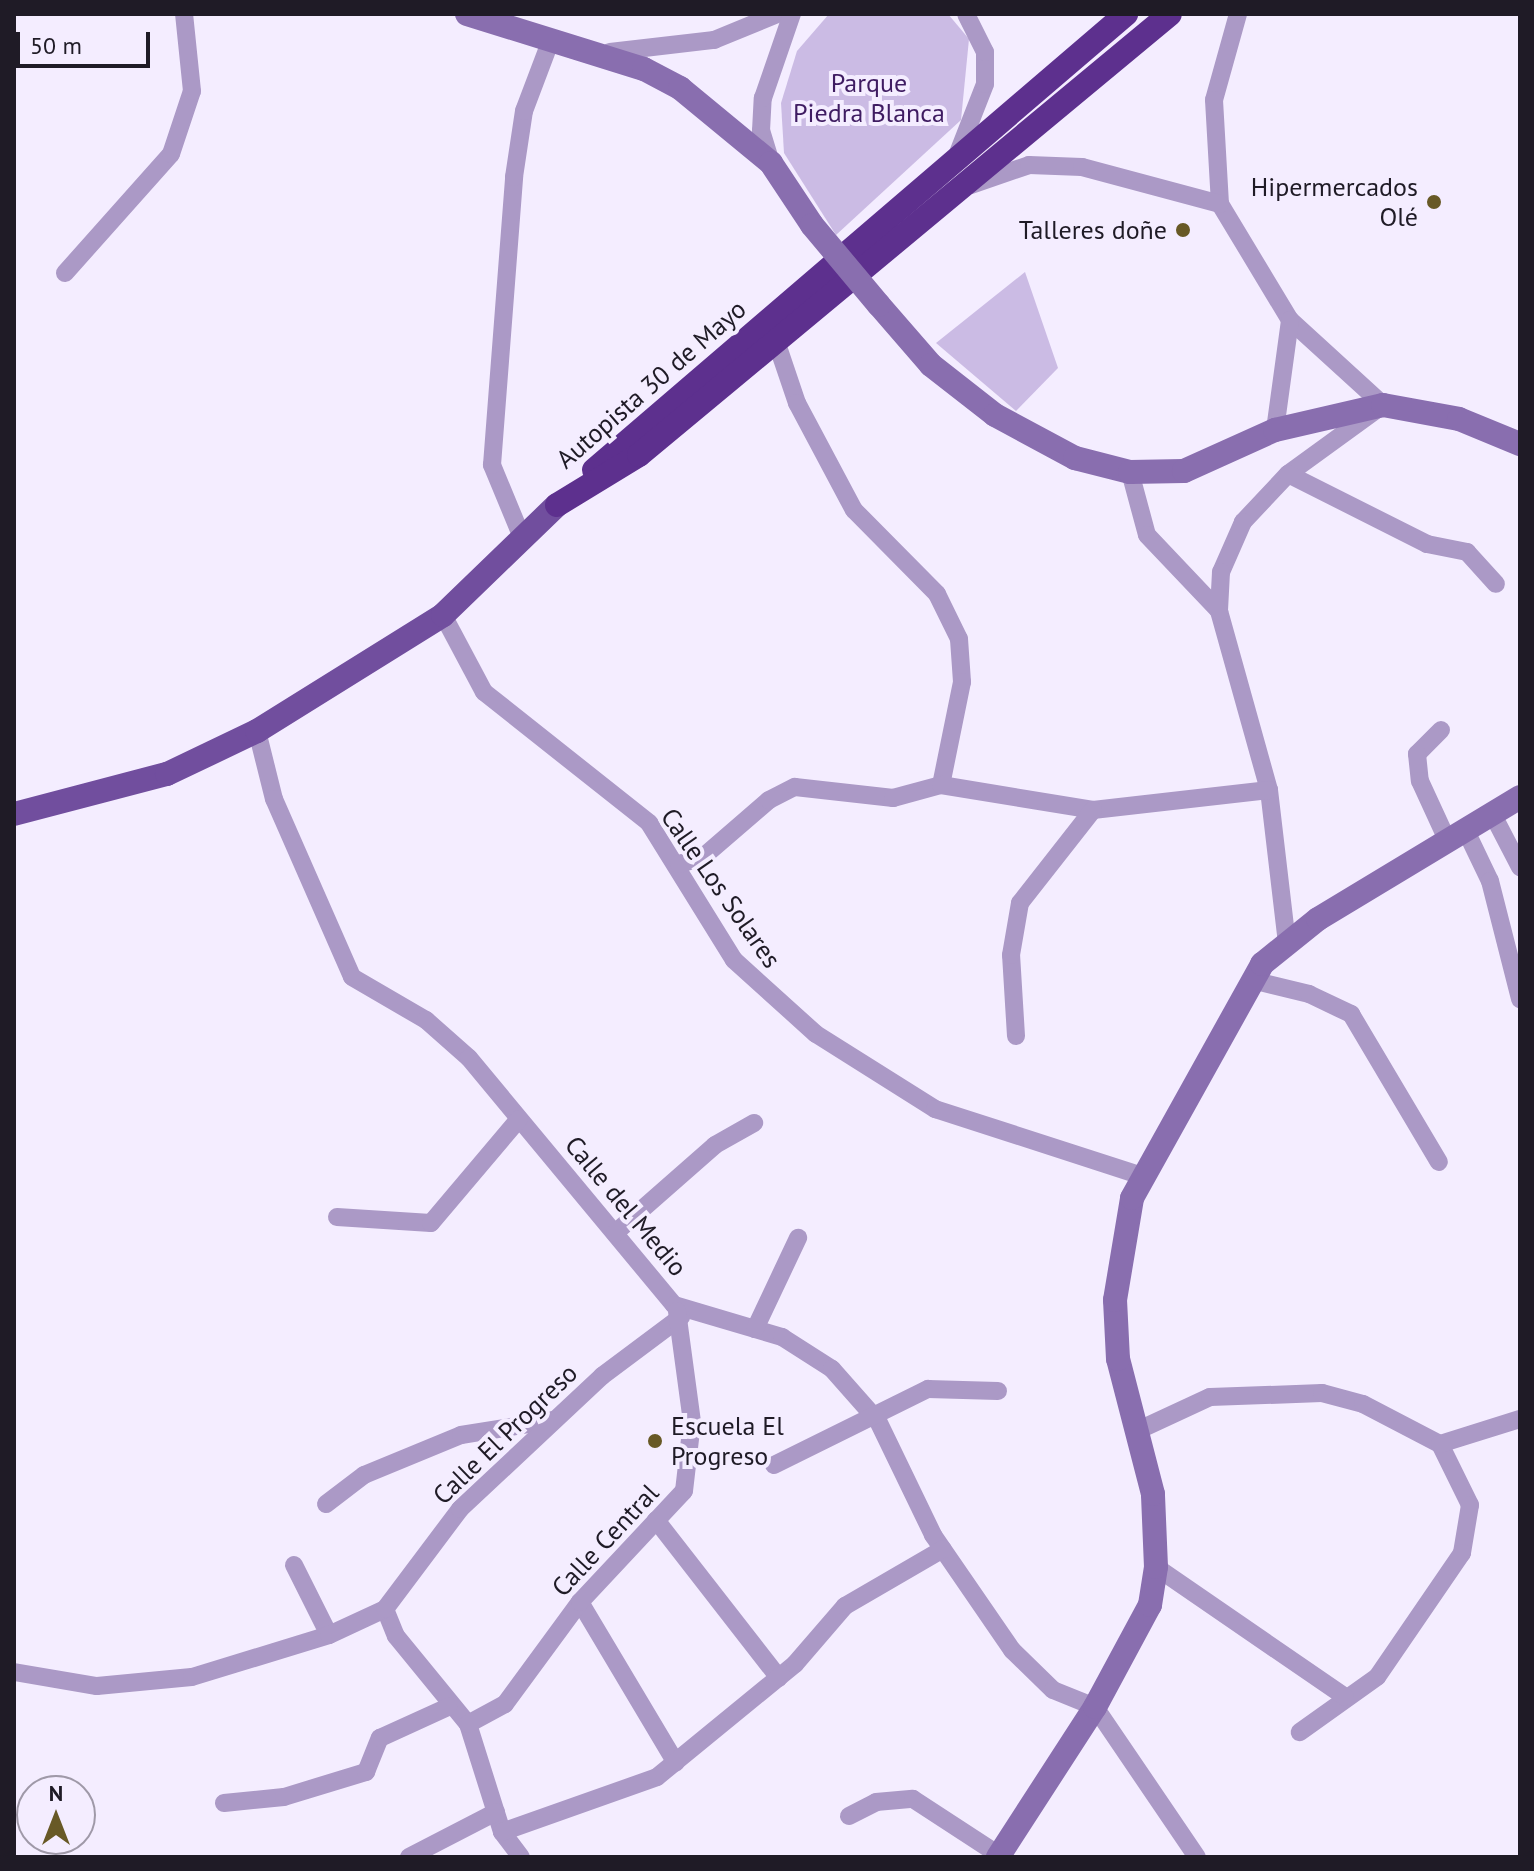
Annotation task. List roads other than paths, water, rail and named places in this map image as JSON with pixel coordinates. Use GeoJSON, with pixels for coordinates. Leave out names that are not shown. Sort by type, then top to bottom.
{"type":"FeatureCollection","features":[{"type":"Feature","properties":{"kind":"highway","name":"Autopista 30 de Mayo"},"geometry":{"type":"LineString","coordinates":[[557,505],[958,153],[1126,14]]}},
{"type":"Feature","properties":{"kind":"highway","name":"Autopista 30 de Mayo"},"geometry":{"type":"LineString","coordinates":[[557,505],[639,455],[775,338],[964,188],[1170,14]]}},
{"type":"Feature","properties":{"kind":"main road"},"geometry":{"type":"LineString","coordinates":[[467,14],[549,45],[583,51],[680,88],[771,163],[812,225],[931,365],[995,415],[1075,458],[1130,472],[1184,471],[1275,430],[1383,405],[1459,419],[1519,444]]}},
{"type":"Feature","properties":{"kind":"main road"},"geometry":{"type":"LineString","coordinates":[[14,814],[167,774],[257,731],[443,615],[521,535],[557,505]]}},
{"type":"Feature","properties":{"kind":"main road"},"geometry":{"type":"LineString","coordinates":[[998,1856],[1095,1707],[1150,1605],[1156,1567],[1141,1429],[1118,1359],[1115,1300],[1132,1198],[1252,980],[1287,944],[1520,797]]}},
{"type":"Feature","properties":{"kind":"street"},"geometry":{"type":"LineString","coordinates":[[65,273],[171,154],[192,91],[184,14]]}},
{"type":"Feature","properties":{"kind":"street"},"geometry":{"type":"LineString","coordinates":[[583,51],[663,50],[714,40],[777,14]]}},
{"type":"Feature","properties":{"kind":"street"},"geometry":{"type":"LineString","coordinates":[[771,163],[761,131],[763,98],[792,14]]}},
{"type":"Feature","properties":{"kind":"street"},"geometry":{"type":"LineString","coordinates":[[958,153],[985,84],[985,52],[966,14]]}},
{"type":"Feature","properties":{"kind":"street"},"geometry":{"type":"LineString","coordinates":[[1238,14],[1214,100],[1220,204],[1290,320],[1383,405],[1288,474],[1227,550],[1219,611],[1269,790],[1287,944]]}},
{"type":"Feature","properties":{"kind":"street"},"geometry":{"type":"LineString","coordinates":[[521,535],[492,465],[514,177],[524,111],[549,45]]}},
{"type":"Feature","properties":{"kind":"street"},"geometry":{"type":"LineString","coordinates":[[964,188],[1029,165],[1082,167],[1220,204]]}},
{"type":"Feature","properties":{"kind":"street"},"geometry":{"type":"LineString","coordinates":[[1275,430],[1290,320]]}},
{"type":"Feature","properties":{"kind":"street"},"geometry":{"type":"LineString","coordinates":[[775,338],[797,403],[854,510],[937,594],[959,639],[962,682],[941,785]]}},
{"type":"Feature","properties":{"kind":"street"},"geometry":{"type":"LineString","coordinates":[[1130,472],[1147,535],[1219,611]]}},
{"type":"Feature","properties":{"kind":"street"},"geometry":{"type":"LineString","coordinates":[[1288,474],[1427,544],[1467,552],[1496,584]]}},
{"type":"Feature","properties":{"kind":"street","name":"Calle Los Solares"},"geometry":{"type":"LineString","coordinates":[[443,615],[463,663],[509,719],[649,823],[679,864],[751,981],[895,1087],[989,1131],[1143,1176]]}},
{"type":"Feature","properties":{"kind":"street"},"geometry":{"type":"LineString","coordinates":[[1441,730],[1417,754],[1420,781],[1490,881],[1520,999]]}},
{"type":"Feature","properties":{"kind":"street","name":"Calle del Medio"},"geometry":{"type":"LineString","coordinates":[[257,731],[274,799],[352,977],[426,1020],[519,1119],[677,1311],[782,1337],[832,1369],[872,1414],[943,1549],[1012,1650],[1053,1690],[1095,1707]]}},
{"type":"Feature","properties":{"kind":"street"},"geometry":{"type":"LineString","coordinates":[[679,864],[703,857],[769,800],[795,787],[893,798],[941,785],[1093,810],[1269,790]]}},
{"type":"Feature","properties":{"kind":"street"},"geometry":{"type":"LineString","coordinates":[[1016,1036],[1011,955],[1020,903],[1093,810]]}},
{"type":"Feature","properties":{"kind":"street"},"geometry":{"type":"LineString","coordinates":[[1493,815],[1520,867]]}},
{"type":"Feature","properties":{"kind":"street"},"geometry":{"type":"LineString","coordinates":[[1252,980],[1309,994],[1351,1014],[1439,1162]]}},
{"type":"Feature","properties":{"kind":"street"},"geometry":{"type":"LineString","coordinates":[[337,1217],[431,1223],[519,1119]]}},
{"type":"Feature","properties":{"kind":"street"},"geometry":{"type":"LineString","coordinates":[[615,1233],[715,1145],[754,1123]]}},
{"type":"Feature","properties":{"kind":"street"},"geometry":{"type":"LineString","coordinates":[[755,1329],[798,1238]]}},
{"type":"Feature","properties":{"kind":"street","name":"Calle El Progreso"},"geometry":{"type":"LineString","coordinates":[[14,1672],[97,1686],[192,1677],[329,1635],[385,1609],[460,1509],[677,1311]]}},
{"type":"Feature","properties":{"kind":"street","name":"Calle Central"},"geometry":{"type":"LineString","coordinates":[[468,1724],[505,1704],[580,1602],[656,1520],[689,1477],[692,1422],[677,1311]]}},
{"type":"Feature","properties":{"kind":"street"},"geometry":{"type":"LineString","coordinates":[[774,1465],[928,1389],[998,1391]]}},
{"type":"Feature","properties":{"kind":"street"},"geometry":{"type":"LineString","coordinates":[[1141,1429],[1210,1397],[1322,1393],[1363,1404],[1440,1444],[1470,1505],[1462,1553],[1377,1677],[1300,1732]]}},
{"type":"Feature","properties":{"kind":"street"},"geometry":{"type":"LineString","coordinates":[[1440,1444],[1520,1419]]}},
{"type":"Feature","properties":{"kind":"street"},"geometry":{"type":"LineString","coordinates":[[326,1504],[364,1475],[461,1435],[554,1420]]}},
{"type":"Feature","properties":{"kind":"street"},"geometry":{"type":"LineString","coordinates":[[656,1520],[779,1678]]}},
{"type":"Feature","properties":{"kind":"street"},"geometry":{"type":"LineString","coordinates":[[502,1832],[657,1777],[779,1678],[845,1606],[943,1549]]}},
{"type":"Feature","properties":{"kind":"street"},"geometry":{"type":"LineString","coordinates":[[294,1565],[329,1635]]}},
{"type":"Feature","properties":{"kind":"street"},"geometry":{"type":"LineString","coordinates":[[1156,1567],[1345,1697]]}},
{"type":"Feature","properties":{"kind":"street"},"geometry":{"type":"LineString","coordinates":[[580,1602],[676,1763]]}},
{"type":"Feature","properties":{"kind":"street"},"geometry":{"type":"LineString","coordinates":[[385,1609],[448,1707],[468,1724],[502,1832],[521,1857]]}},
{"type":"Feature","properties":{"kind":"street"},"geometry":{"type":"LineString","coordinates":[[224,1803],[284,1797],[366,1772],[380,1738],[448,1707]]}},
{"type":"Feature","properties":{"kind":"street"},"geometry":{"type":"LineString","coordinates":[[1095,1707],[1197,1857]]}},
{"type":"Feature","properties":{"kind":"street"},"geometry":{"type":"LineString","coordinates":[[849,1816],[876,1802],[913,1799],[998,1856]]}},
{"type":"Feature","properties":{"kind":"street"},"geometry":{"type":"LineString","coordinates":[[409,1857],[434,1851],[496,1812]]}},
{"type":"Feature","properties":{"kind":"place","name":"Hipermercados Olé"},"geometry":{"type":"Point","coordinates":[1434,202]}},
{"type":"Feature","properties":{"kind":"place","name":"Talleres doñe"},"geometry":{"type":"Point","coordinates":[1183,230]}},
{"type":"Feature","properties":{"kind":"place","name":"Escuela El Progreso"},"geometry":{"type":"Point","coordinates":[655,1441]}},
{"type":"Feature","properties":{"kind":"park label","name":"Parque Piedra Blanca"},"geometry":{"type":"Point","coordinates":[869,98]}}]}
